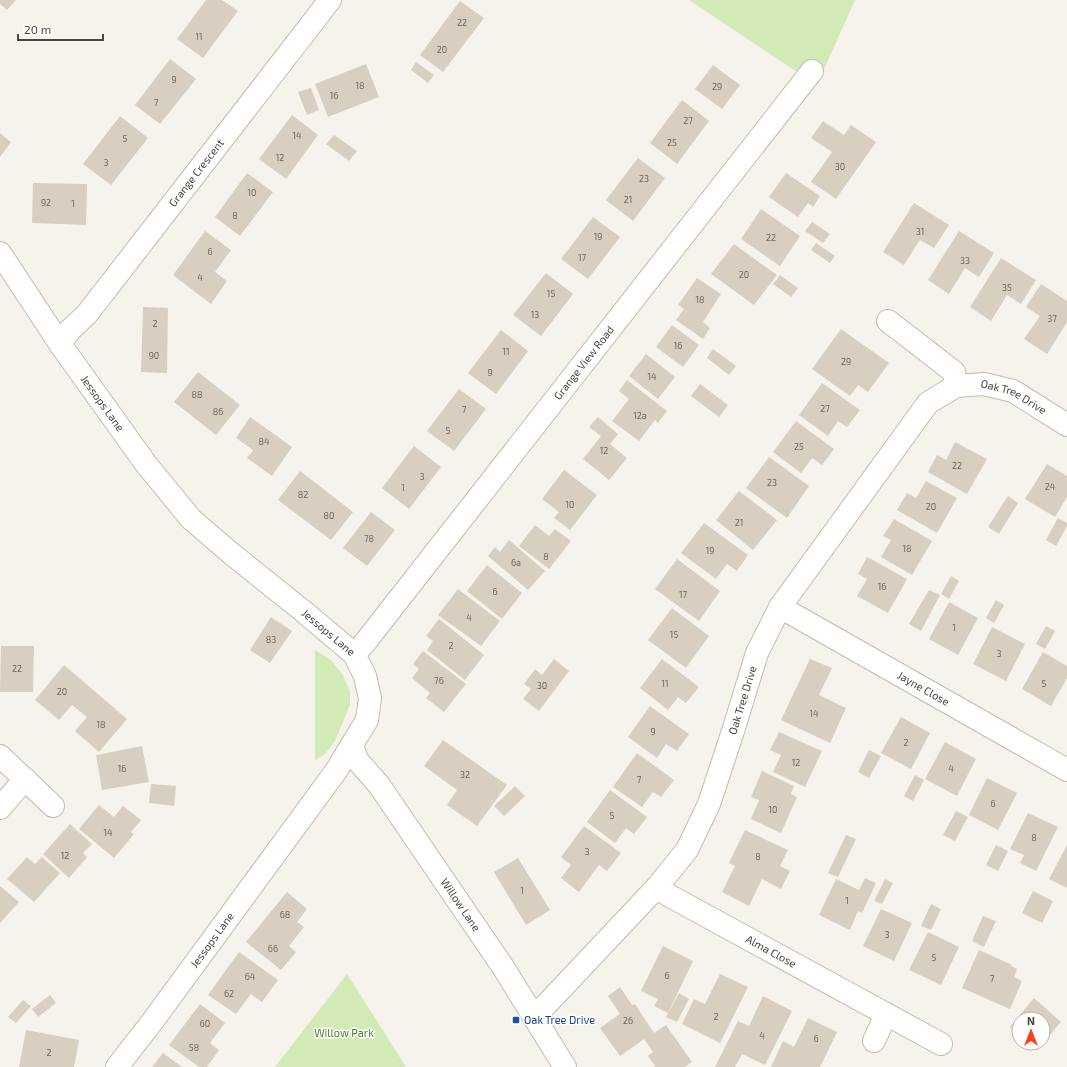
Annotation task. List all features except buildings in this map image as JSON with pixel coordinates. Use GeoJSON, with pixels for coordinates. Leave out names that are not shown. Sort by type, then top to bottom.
{"type":"FeatureCollection","features":[{"type":"Feature","properties":{"kind":"street","name":"Grange Crescent"},"geometry":{"type":"LineString","coordinates":[[60,344],[70,330],[87,314],[330,0]]}},
{"type":"Feature","properties":{"kind":"street","name":"Grange View Road"},"geometry":{"type":"LineString","coordinates":[[354,654],[363,645],[812,70]]}},
{"type":"Feature","properties":{"kind":"street","name":"Jessops Lane"},"geometry":{"type":"LineString","coordinates":[[0,253],[60,344],[146,464],[191,519],[233,556],[303,611],[354,654],[365,676],[370,698],[367,720],[332,776],[152,1022],[117,1067]]}},
{"type":"Feature","properties":{"kind":"street"},"geometry":{"type":"LineString","coordinates":[[888,321],[954,372],[956,386]]}},
{"type":"Feature","properties":{"kind":"street","name":"Oak Tree Drive"},"geometry":{"type":"LineString","coordinates":[[532,1014],[544,1007],[657,887],[687,850],[709,804],[757,653],[780,607],[928,403],[956,386],[984,384],[1013,391],[1067,425]]}},
{"type":"Feature","properties":{"kind":"street","name":"Jayne Close"},"geometry":{"type":"LineString","coordinates":[[780,607],[1067,770]]}},
{"type":"Feature","properties":{"kind":"street","name":"Willow Lane"},"geometry":{"type":"LineString","coordinates":[[352,746],[357,760],[379,785],[498,960],[565,1067]]}},
{"type":"Feature","properties":{"kind":"street"},"geometry":{"type":"LineString","coordinates":[[0,756],[53,806]]}},
{"type":"Feature","properties":{"kind":"street"},"geometry":{"type":"LineString","coordinates":[[0,808],[24,779]]}},
{"type":"Feature","properties":{"kind":"street","name":"Alma Close"},"geometry":{"type":"LineString","coordinates":[[657,887],[668,895],[940,1044]]}},
{"type":"Feature","properties":{"kind":"street"},"geometry":{"type":"LineString","coordinates":[[874,1041],[886,1014]]}},
{"type":"Feature","properties":{"kind":"green space"},"geometry":{"type":"Polygon","coordinates":[[[689,0],[855,0],[817,85],[689,0]]]}},
{"type":"Feature","properties":{"kind":"green space"},"geometry":{"type":"Polygon","coordinates":[[[315,650],[331,660],[343,675],[350,692],[350,705],[335,741],[325,754],[315,760],[315,650]]]}},
{"type":"Feature","properties":{"kind":"green space","name":"Willow Park"},"geometry":{"type":"Polygon","coordinates":[[[347,974],[406,1067],[275,1067],[347,974]]]}},
{"type":"Feature","properties":{"kind":"place","name":"Oak Tree Drive"},"geometry":{"type":"Point","coordinates":[516,1020]}}]}
